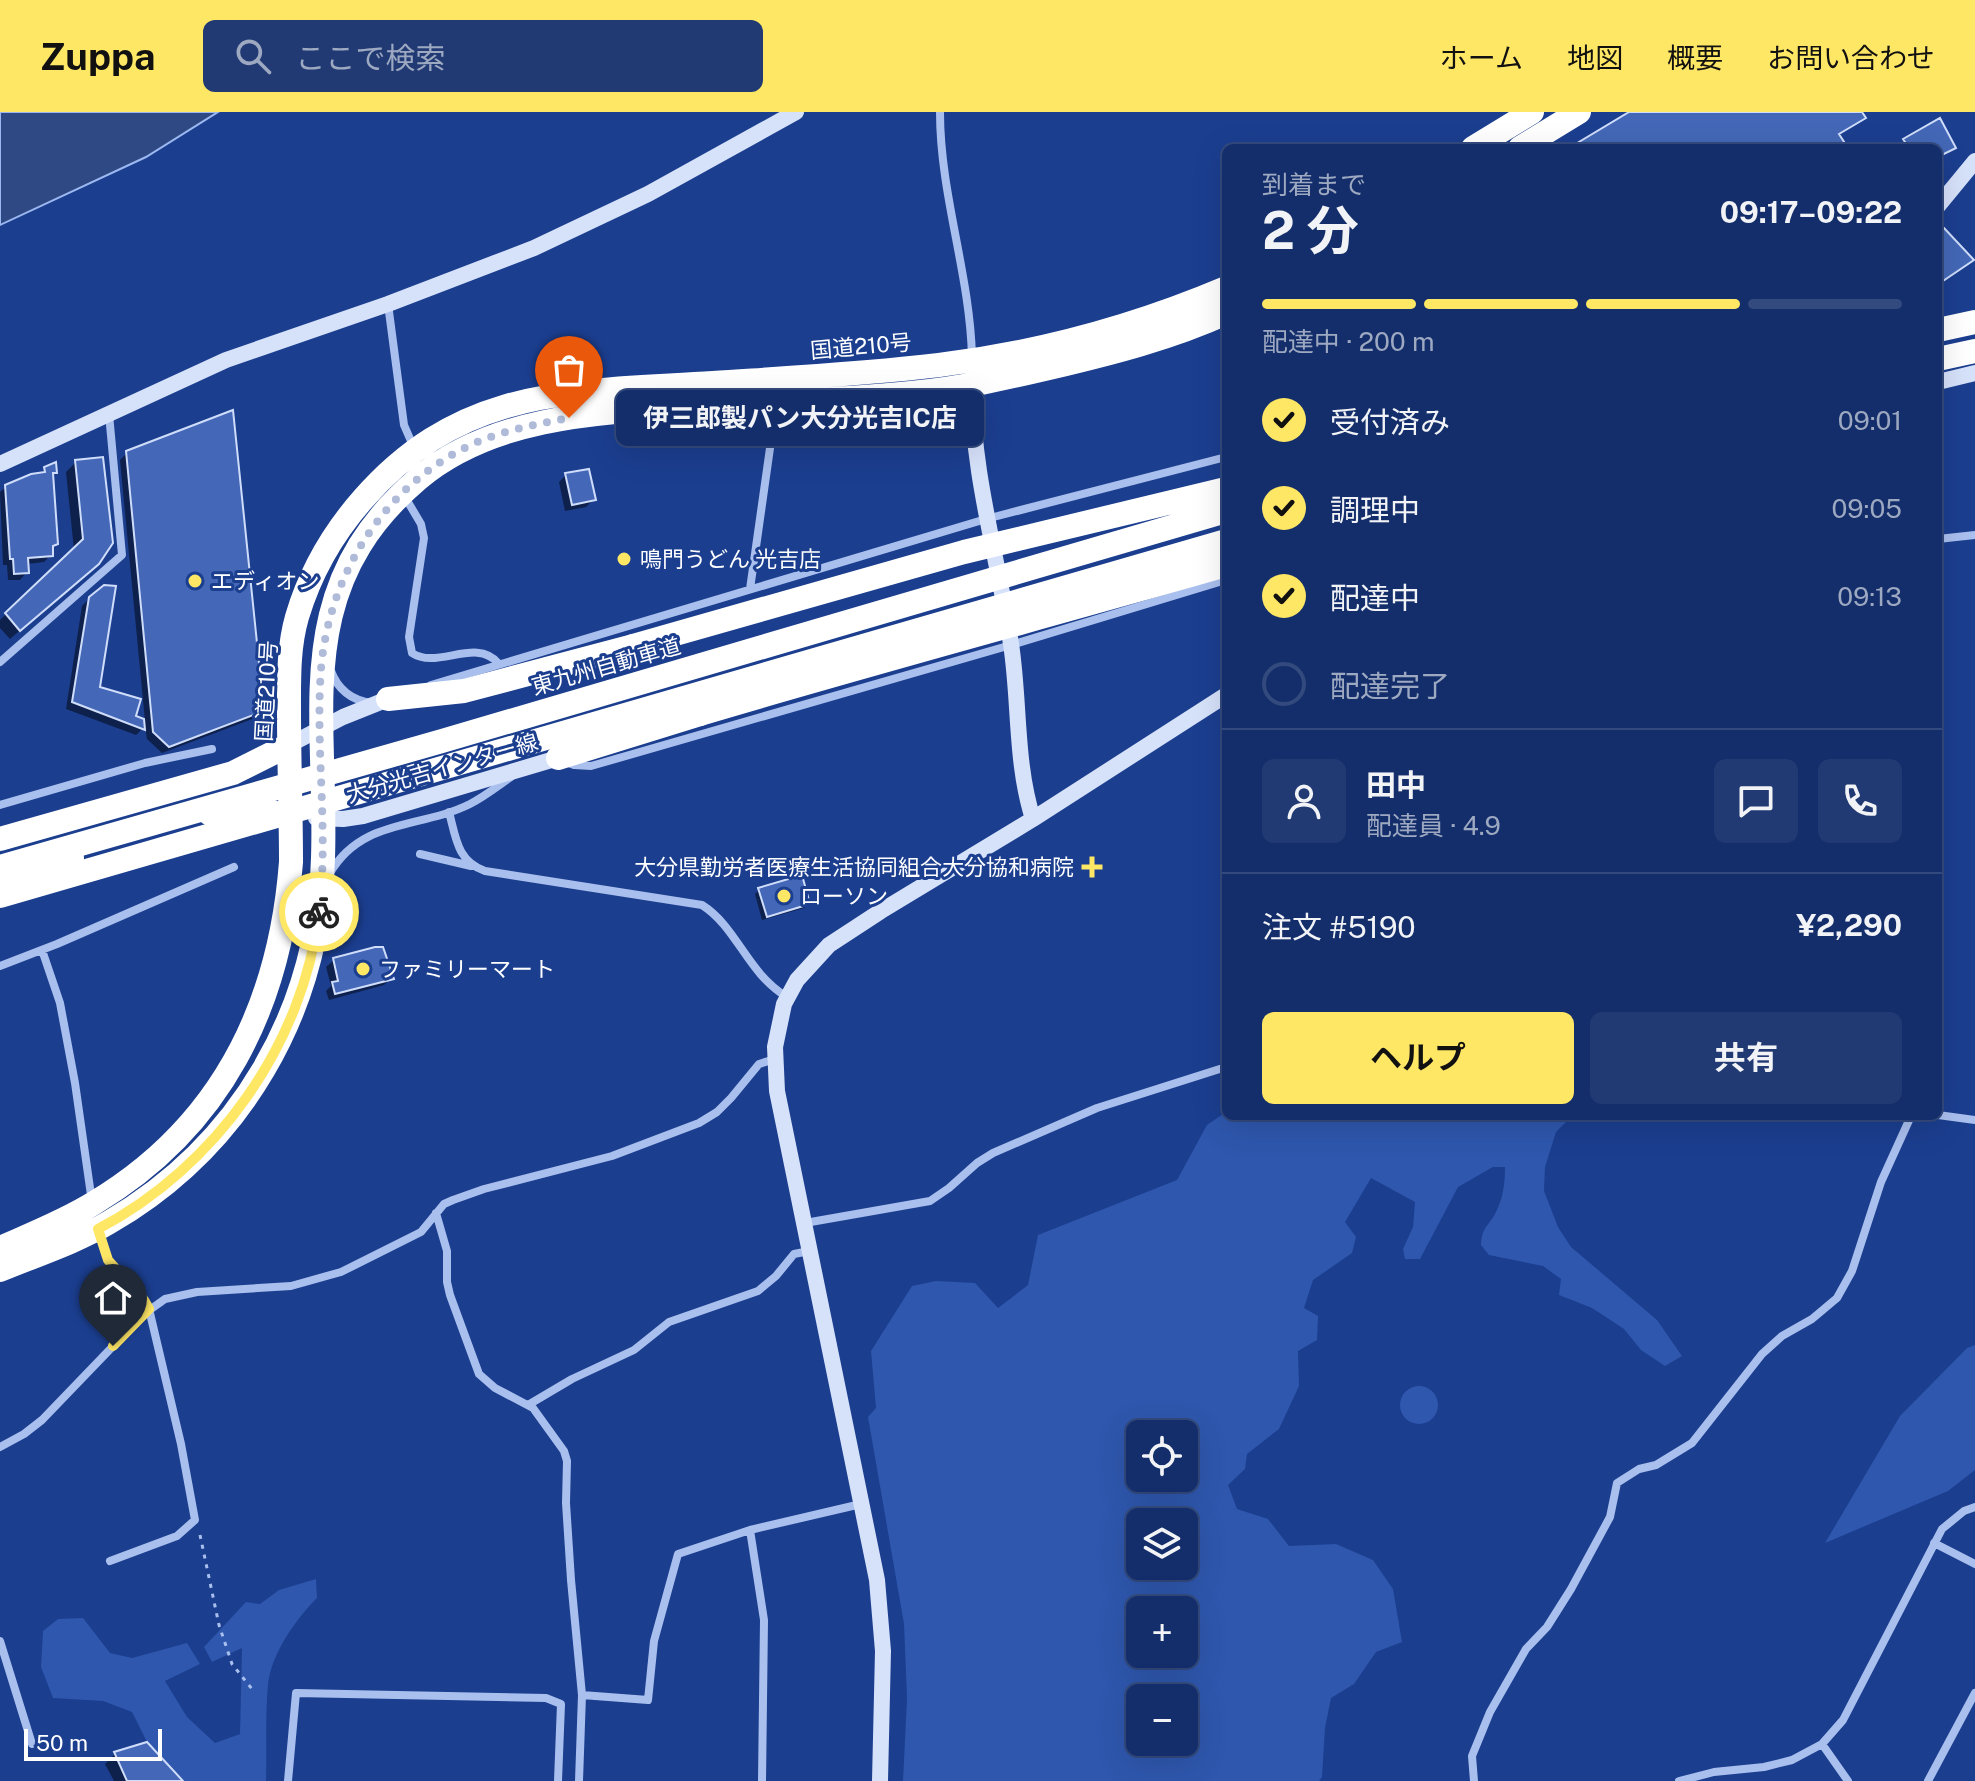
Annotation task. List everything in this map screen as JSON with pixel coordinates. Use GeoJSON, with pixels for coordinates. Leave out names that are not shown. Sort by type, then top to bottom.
{"type":"FeatureCollection","features":[{"type":"Feature","properties":{"kind":"highway"},"geometry":{"type":"LineString","coordinates":[[1480,144],[1532,112]]}},
{"type":"Feature","properties":{"kind":"highway"},"geometry":{"type":"LineString","coordinates":[[1527,144],[1579,112]]}},
{"type":"Feature","properties":{"kind":"highway","name":"国道210号"},"geometry":{"type":"LineString","coordinates":[[0,1248],[92,1205],[163,1154],[199,1115],[223,1081],[256,1019],[274,969],[289,890],[292,642],[310,582],[329,546],[356,507],[414,450],[475,416],[545,397],[972,360],[1080,337],[1169,310],[1222,290]]}},
{"type":"Feature","properties":{"kind":"highway"},"geometry":{"type":"LineString","coordinates":[[0,1270],[98,1229],[180,1172],[214,1138],[251,1089],[280,1041],[312,955],[321,892],[321,670],[331,613],[351,561],[367,535],[402,493],[447,457],[500,433],[605,413],[911,393],[972,385],[1125,349],[1222,315]]}},
{"type":"Feature","properties":{"kind":"highway"},"geometry":{"type":"LineString","coordinates":[[1942,329],[1975,322]]}},
{"type":"Feature","properties":{"kind":"highway"},"geometry":{"type":"LineString","coordinates":[[1942,358],[1975,351]]}},
{"type":"Feature","properties":{"kind":"highway"},"geometry":{"type":"LineString","coordinates":[[382,701],[464,691],[964,552],[1222,490]]}},
{"type":"Feature","properties":{"kind":"highway","name":"東九州自動車道"},"geometry":{"type":"LineString","coordinates":[[0,867],[1222,512]]}},
{"type":"Feature","properties":{"kind":"highway"},"geometry":{"type":"LineString","coordinates":[[0,896],[1222,542]]}},
{"type":"Feature","properties":{"kind":"highway"},"geometry":{"type":"LineString","coordinates":[[558,758],[857,667],[1012,627],[1222,566]]}},
{"type":"Feature","properties":{"kind":"highway"},"geometry":{"type":"LineString","coordinates":[[0,839],[289,755],[317,782],[323,807]]}},
{"type":"Feature","properties":{"kind":"highway"},"geometry":{"type":"LineString","coordinates":[[0,881],[173,822],[207,814],[247,810],[291,815]]}},
{"type":"Feature","properties":{"kind":"highway"},"geometry":{"type":"LineString","coordinates":[[207,814],[246,819],[272,834],[284,858],[289,890]]}},
{"type":"Feature","properties":{"kind":"street"},"geometry":{"type":"LineString","coordinates":[[0,464],[226,360],[388,304],[534,248],[648,194],[796,112]]}},
{"type":"Feature","properties":{"kind":"street"},"geometry":{"type":"LineString","coordinates":[[940,112],[945,187],[969,309],[974,439],[1011,645],[1022,772],[1033,819]]}},
{"type":"Feature","properties":{"kind":"street"},"geometry":{"type":"LineString","coordinates":[[1942,201],[1975,161]]}},
{"type":"Feature","properties":{"kind":"street"},"geometry":{"type":"LineString","coordinates":[[388,304],[404,425],[414,450]]}},
{"type":"Feature","properties":{"kind":"street"},"geometry":{"type":"LineString","coordinates":[[1942,381],[1975,373]]}},
{"type":"Feature","properties":{"kind":"street"},"geometry":{"type":"LineString","coordinates":[[750,589],[776,402]]}},
{"type":"Feature","properties":{"kind":"street"},"geometry":{"type":"LineString","coordinates":[[0,662],[122,555],[109,413]]}},
{"type":"Feature","properties":{"kind":"street"},"geometry":{"type":"LineString","coordinates":[[289,755],[321,727],[382,701],[498,663],[986,519],[1222,458]]}},
{"type":"Feature","properties":{"kind":"street"},"geometry":{"type":"LineString","coordinates":[[402,493],[421,524],[424,538],[409,637],[412,653],[424,659],[483,653],[498,663]]}},
{"type":"Feature","properties":{"kind":"street"},"geometry":{"type":"LineString","coordinates":[[1942,539],[1975,535]]}},
{"type":"Feature","properties":{"kind":"street"},"geometry":{"type":"LineString","coordinates":[[558,758],[574,765],[591,766],[1222,581]]}},
{"type":"Feature","properties":{"kind":"street"},"geometry":{"type":"LineString","coordinates":[[325,639],[331,674],[338,687],[361,702],[382,701]]}},
{"type":"Feature","properties":{"kind":"street"},"geometry":{"type":"LineString","coordinates":[[880,1781],[883,1651],[877,1580],[777,1091],[775,1059],[779,1019],[787,997],[805,968],[847,932],[1033,819],[1222,698]]}},
{"type":"Feature","properties":{"kind":"street"},"geometry":{"type":"LineString","coordinates":[[0,805],[145,763],[212,749]]}},
{"type":"Feature","properties":{"kind":"street","name":"大分光吉インター線"},"geometry":{"type":"LineString","coordinates":[[291,815],[323,807],[363,816],[558,758]]}},
{"type":"Feature","properties":{"kind":"street"},"geometry":{"type":"LineString","coordinates":[[321,892],[337,861],[355,843],[390,828],[470,804],[522,770]]}},
{"type":"Feature","properties":{"kind":"street"},"geometry":{"type":"LineString","coordinates":[[449,812],[461,853],[472,866]]}},
{"type":"Feature","properties":{"kind":"street"},"geometry":{"type":"LineString","coordinates":[[420,854],[485,871],[702,905],[717,917],[756,971],[787,997]]}},
{"type":"Feature","properties":{"kind":"street"},"geometry":{"type":"LineString","coordinates":[[0,966],[234,867]]}},
{"type":"Feature","properties":{"kind":"street"},"geometry":{"type":"LineString","coordinates":[[42,950],[60,1003],[98,1229],[108,1260],[149,1309],[181,1444],[195,1520],[177,1536],[110,1561]]}},
{"type":"Feature","properties":{"kind":"street"},"geometry":{"type":"LineString","coordinates":[[0,1447],[42,1420],[149,1309],[173,1296],[291,1286],[341,1272],[414,1236],[444,1204],[473,1192],[612,1156],[699,1123],[717,1112],[759,1064],[775,1059]]}},
{"type":"Feature","properties":{"kind":"street"},"geometry":{"type":"LineString","coordinates":[[804,1223],[930,1201],[993,1153],[1097,1108],[1222,1068]]}},
{"type":"Feature","properties":{"kind":"street"},"geometry":{"type":"LineString","coordinates":[[1942,1116],[1975,1120]]}},
{"type":"Feature","properties":{"kind":"street"},"geometry":{"type":"LineString","coordinates":[[1474,1781],[1472,1756],[1490,1712],[1526,1649],[1547,1627],[1571,1589],[1610,1517],[1617,1483],[1639,1469],[1656,1465],[1692,1443],[1762,1354],[1782,1336],[1812,1319],[1837,1298],[1852,1271],[1881,1182],[1909,1120]]}},
{"type":"Feature","properties":{"kind":"street"},"geometry":{"type":"LineString","coordinates":[[436,1213],[447,1251],[450,1295],[479,1374],[495,1388],[528,1405],[551,1433],[567,1461],[566,1503],[582,1695],[579,1781]]}},
{"type":"Feature","properties":{"kind":"street"},"geometry":{"type":"LineString","coordinates":[[528,1405],[572,1379],[642,1345],[669,1322],[758,1291],[776,1276],[794,1254],[809,1251]]}},
{"type":"Feature","properties":{"kind":"street"},"geometry":{"type":"LineString","coordinates":[[582,1695],[648,1700],[654,1641],[678,1554],[750,1530],[861,1504]]}},
{"type":"Feature","properties":{"kind":"street"},"geometry":{"type":"LineString","coordinates":[[1679,1781],[1714,1772],[1779,1764],[1822,1744],[1843,1720],[1942,1529],[1964,1511],[1975,1507]]}},
{"type":"Feature","properties":{"kind":"street"},"geometry":{"type":"LineString","coordinates":[[750,1530],[764,1620],[762,1781]]}},
{"type":"Feature","properties":{"kind":"street"},"geometry":{"type":"LineString","coordinates":[[1934,1543],[1975,1564]]}},
{"type":"Feature","properties":{"kind":"street"},"geometry":{"type":"LineString","coordinates":[[0,1641],[32,1744]]}},
{"type":"Feature","properties":{"kind":"street"},"geometry":{"type":"LineString","coordinates":[[288,1781],[296,1693],[546,1698],[561,1704],[558,1781]]}},
{"type":"Feature","properties":{"kind":"street"},"geometry":{"type":"LineString","coordinates":[[1928,1781],[1975,1693]]}},
{"type":"Feature","properties":{"kind":"street"},"geometry":{"type":"LineString","coordinates":[[1822,1744],[1848,1781]]}},
{"type":"Feature","properties":{"kind":"path"},"geometry":{"type":"LineString","coordinates":[[195,1520],[227,1651],[232,1664],[252,1689]]}},
{"type":"Feature","properties":{"kind":"shaded area"},"geometry":{"type":"Polygon","coordinates":[[[0,112],[218,112],[146,157],[0,225],[0,112]]]}},
{"type":"Feature","properties":{"kind":"shaded area"},"geometry":{"type":"Polygon","coordinates":[[[1222,1115],[1222,1120],[1568,1120],[1556,1132],[1545,1167],[1544,1191],[1558,1227],[1571,1247],[1657,1320],[1682,1356],[1665,1366],[1641,1350],[1624,1329],[1592,1308],[1559,1295],[1561,1279],[1543,1266],[1489,1255],[1481,1245],[1482,1239],[1500,1203],[1505,1167],[1493,1167],[1458,1187],[1420,1259],[1405,1259],[1403,1249],[1413,1227],[1415,1202],[1371,1178],[1345,1222],[1356,1237],[1352,1253],[1313,1280],[1304,1308],[1318,1316],[1317,1340],[1298,1351],[1299,1386],[1279,1429],[1247,1454],[1245,1469],[1228,1485],[1237,1509],[1268,1519],[1289,1546],[1336,1544],[1373,1560],[1393,1589],[1402,1642],[1376,1652],[1354,1684],[1331,1698],[1319,1781],[903,1781],[907,1698],[904,1624],[868,1417],[876,1408],[871,1351],[912,1286],[936,1281],[975,1283],[998,1308],[1028,1285],[1038,1235],[1177,1180],[1207,1125],[1222,1115]]]}},
{"type":"Feature","properties":{"kind":"shaded area"},"geometry":{"type":"Polygon","coordinates":[[[1975,1345],[1975,1470],[1948,1491],[1825,1543],[1900,1416],[1967,1348],[1975,1345]]]}},
{"type":"Feature","properties":{"kind":"shaded area"},"geometry":{"type":"Polygon","coordinates":[[[1419,1386],[1432,1392],[1438,1405],[1432,1418],[1419,1424],[1406,1418],[1400,1405],[1406,1392],[1419,1386]]]}},
{"type":"Feature","properties":{"kind":"shaded area"},"geometry":{"type":"Polygon","coordinates":[[[316,1579],[317,1598],[286,1638],[270,1673],[266,1781],[183,1781],[147,1742],[132,1712],[103,1701],[53,1698],[41,1667],[43,1631],[58,1619],[83,1618],[110,1653],[132,1658],[187,1643],[200,1664],[165,1681],[187,1717],[215,1743],[240,1734],[242,1648],[212,1662],[204,1647],[246,1602],[260,1604],[279,1590],[316,1579]]]}},
{"type":"Feature","properties":{"kind":"building"},"geometry":{"type":"Polygon","coordinates":[[[1629,112],[1862,112],[1866,118],[1839,134],[1845,144],[1576,144],[1629,112]]]}},
{"type":"Feature","properties":{"kind":"building"},"geometry":{"type":"Polygon","coordinates":[[[1940,118],[1956,148],[1942,155],[1942,144],[1906,144],[1903,139],[1940,118]]]}},
{"type":"Feature","properties":{"kind":"building"},"geometry":{"type":"Polygon","coordinates":[[[1944,228],[1974,260],[1942,282],[1944,228]]]}},
{"type":"Feature","properties":{"kind":"building","name":"エディオン"},"geometry":{"type":"Polygon","coordinates":[[[233,410],[264,711],[169,747],[153,732],[126,451],[233,410]]]}},
{"type":"Feature","properties":{"kind":"building"},"geometry":{"type":"Polygon","coordinates":[[[103,457],[113,543],[99,564],[20,631],[5,613],[83,539],[75,460],[103,457]]]}},
{"type":"Feature","properties":{"kind":"building"},"geometry":{"type":"Polygon","coordinates":[[[56,462],[57,473],[53,473],[58,544],[53,546],[53,556],[28,558],[29,573],[14,574],[13,559],[10,559],[5,485],[31,474],[45,472],[44,467],[56,462]]]}},
{"type":"Feature","properties":{"kind":"building"},"geometry":{"type":"Polygon","coordinates":[[[589,469],[596,500],[572,505],[565,473],[589,469]]]}},
{"type":"Feature","properties":{"kind":"building"},"geometry":{"type":"Polygon","coordinates":[[[104,585],[116,586],[100,687],[141,699],[136,716],[144,719],[145,730],[72,702],[89,597],[104,585]]]}},
{"type":"Feature","properties":{"kind":"building","name":"ローソン"},"geometry":{"type":"Polygon","coordinates":[[[802,875],[810,904],[767,917],[758,888],[802,875]]]}},
{"type":"Feature","properties":{"kind":"building","name":"ファミリーマート"},"geometry":{"type":"Polygon","coordinates":[[[383,947],[394,979],[335,994],[332,982],[338,981],[333,958],[383,947]]]}},
{"type":"Feature","properties":{"kind":"building"},"geometry":{"type":"Polygon","coordinates":[[[147,1742],[183,1781],[127,1781],[114,1752],[147,1742]]]}},
{"type":"Feature","properties":{"kind":"way so far"},"geometry":{"type":"LineString","coordinates":[[319,912],[323,857],[321,670],[331,613],[351,561],[387,509],[420,477],[447,457],[500,433],[569,418]]}},
{"type":"Feature","properties":{"kind":"place","name":"伊三郎製パン大分光吉IC店"},"geometry":{"type":"Point","coordinates":[569,418]}},
{"type":"Feature","properties":{"kind":"place","name":"鳴門うどん 光吉店"},"geometry":{"type":"Point","coordinates":[624,559]}},
{"type":"Feature","properties":{"kind":"place","name":"エディオン"},"geometry":{"type":"Point","coordinates":[195,581]}},
{"type":"Feature","properties":{"kind":"place","name":"大分県勤労者医療生活協同組合大分協和病院"},"geometry":{"type":"Point","coordinates":[1092,867]}},
{"type":"Feature","properties":{"kind":"place","name":"ローソン"},"geometry":{"type":"Point","coordinates":[784,896]}},
{"type":"Feature","properties":{"kind":"place","name":"ファミリーマート"},"geometry":{"type":"Point","coordinates":[363,969]}},
{"type":"Feature","properties":{"kind":"route"},"geometry":{"type":"LineString","coordinates":[[113,1346],[149,1309],[108,1260],[98,1229],[180,1172],[214,1138],[257,1081],[289,1023],[312,955],[319,912]]}}]}
